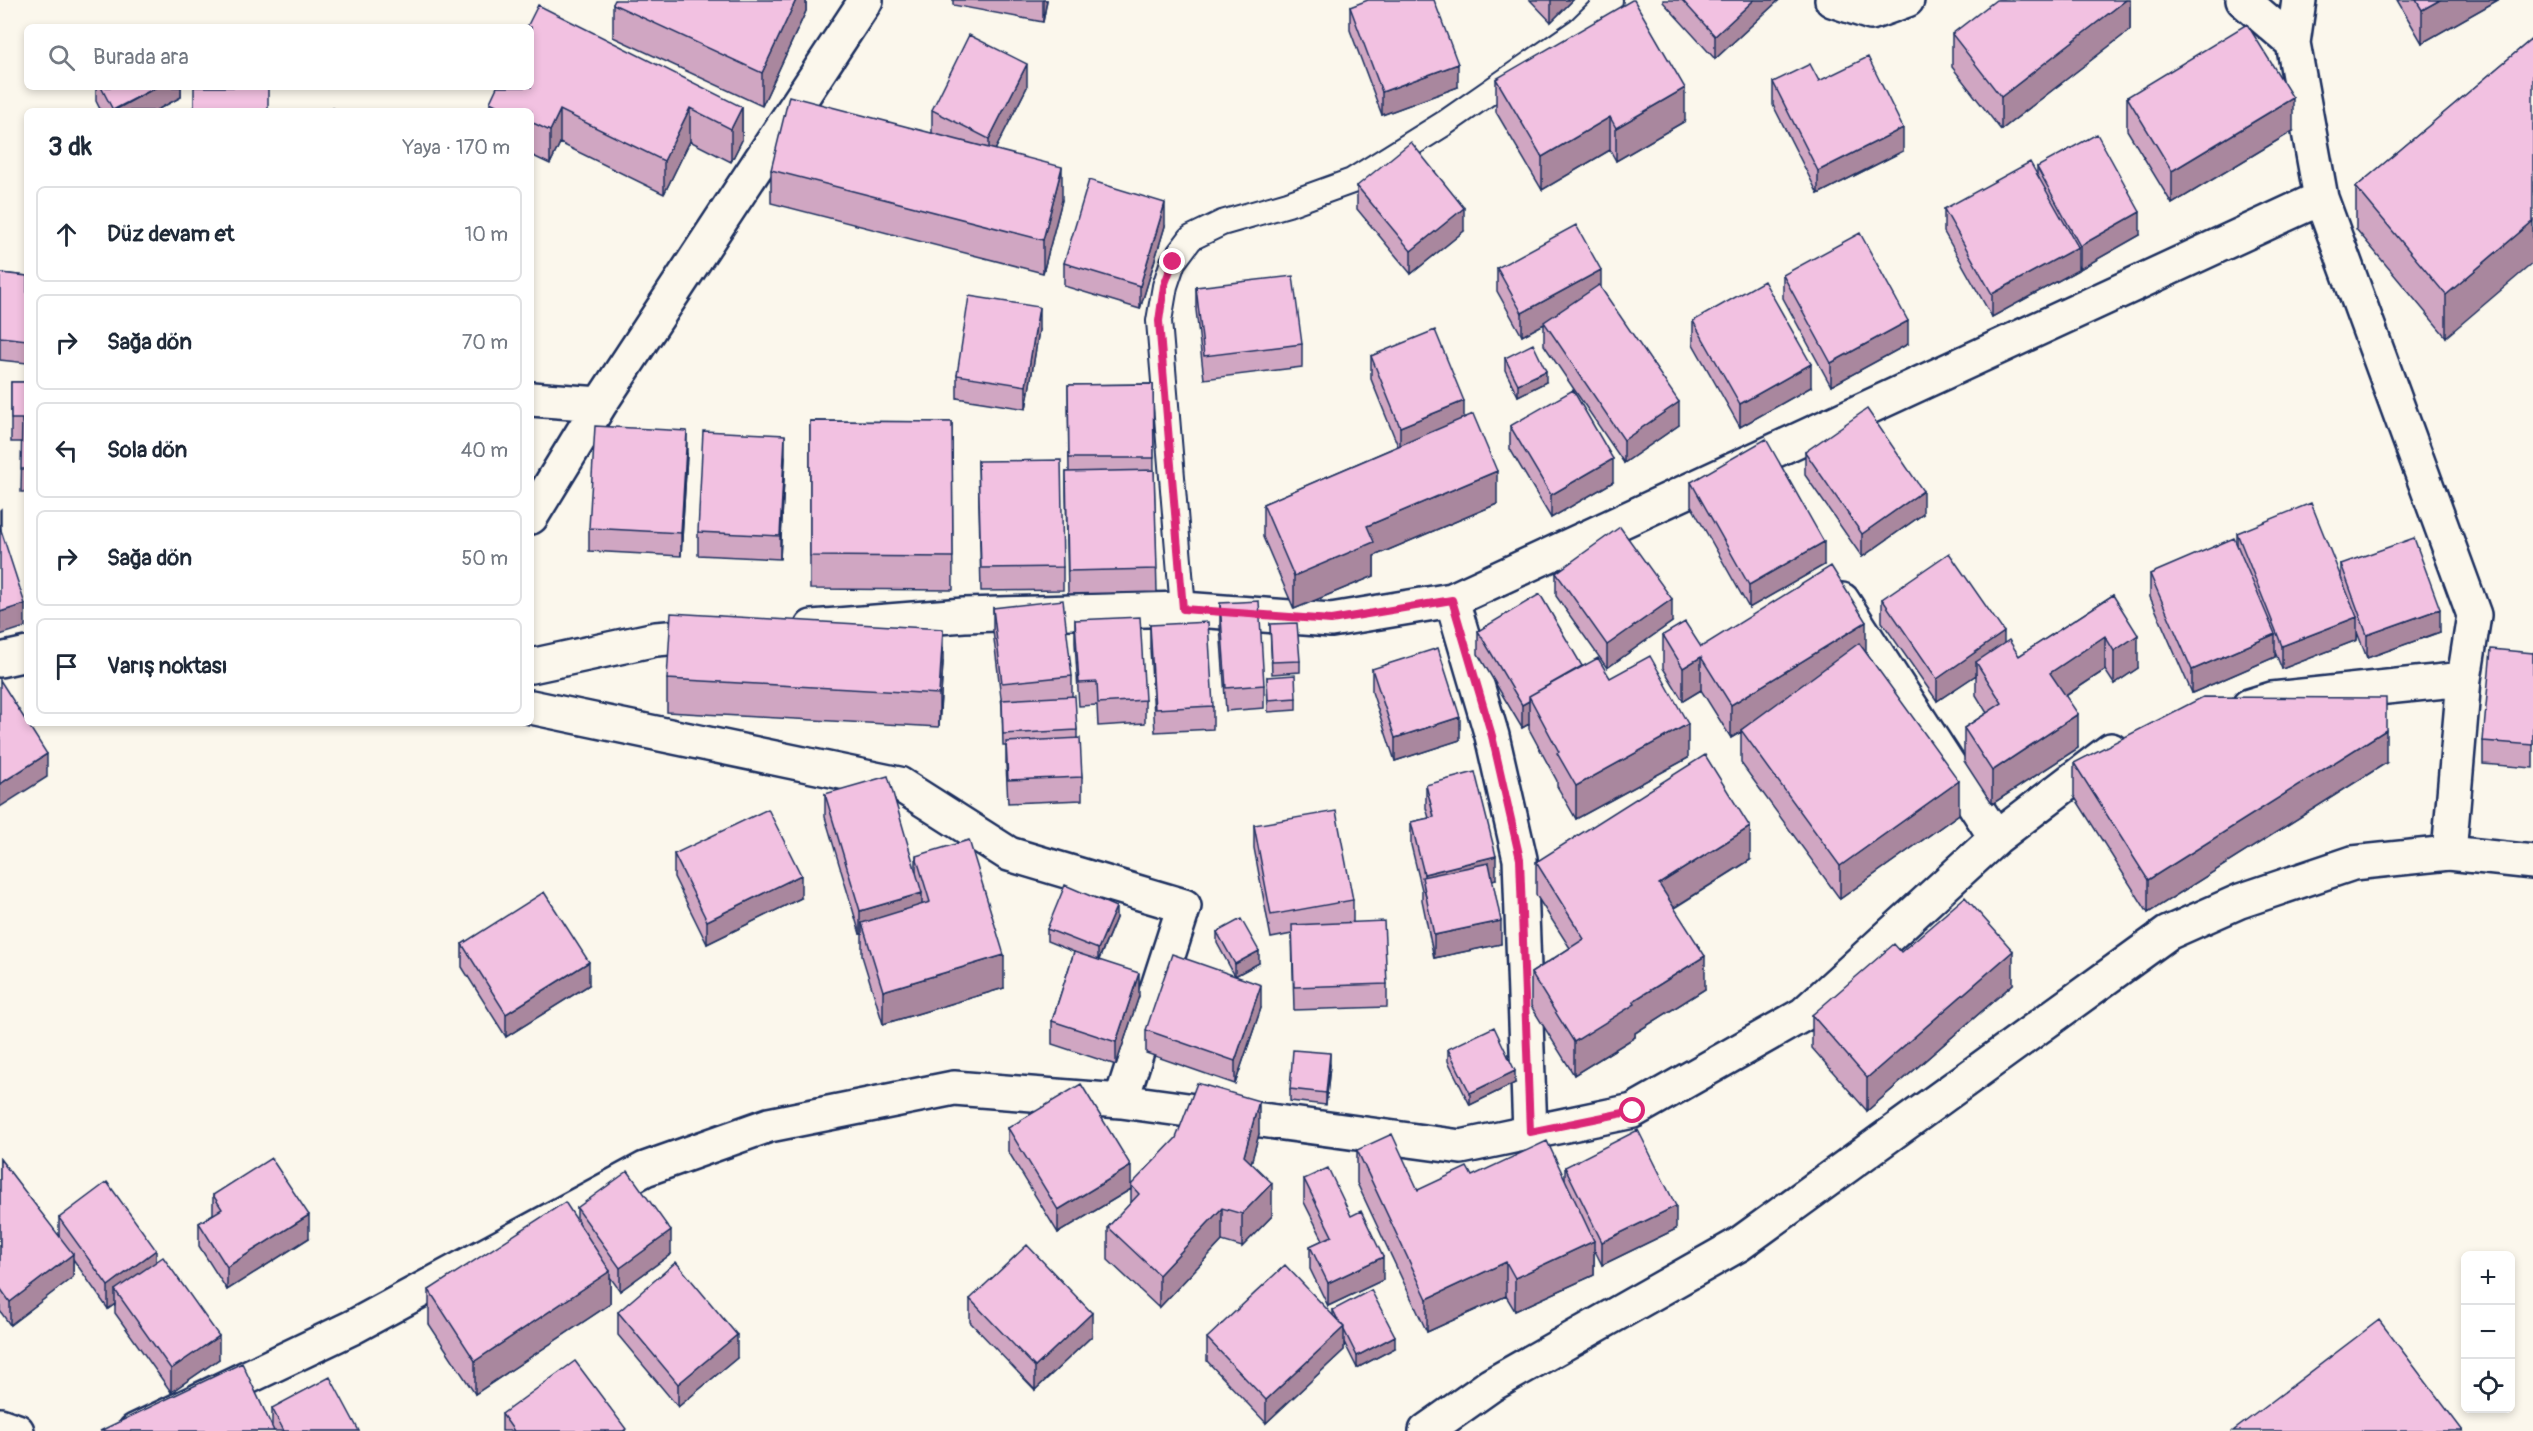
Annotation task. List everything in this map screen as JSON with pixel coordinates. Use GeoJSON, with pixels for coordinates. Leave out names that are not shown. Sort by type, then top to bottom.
{"type":"FeatureCollection","features":[{"type":"Feature","properties":{"kind":"street"},"geometry":{"type":"LineString","coordinates":[[534,512],[600,404],[866,0]]}},
{"type":"Feature","properties":{"kind":"street"},"geometry":{"type":"LineString","coordinates":[[1832,0],[1871,13],[1907,0]]}},
{"type":"Feature","properties":{"kind":"street"},"geometry":{"type":"LineString","coordinates":[[2243,0],[2293,43]]}},
{"type":"Feature","properties":{"kind":"street"},"geometry":{"type":"LineString","coordinates":[[2299,0],[2293,43],[2321,198],[2474,615],[2464,680],[2449,853]]}},
{"type":"Feature","properties":{"kind":"street"},"geometry":{"type":"LineString","coordinates":[[786,629],[964,615],[1183,609],[1331,620],[1452,600],[2321,198]]}},
{"type":"Feature","properties":{"kind":"street"},"geometry":{"type":"LineString","coordinates":[[534,399],[600,404]]}},
{"type":"Feature","properties":{"kind":"street"},"geometry":{"type":"LineString","coordinates":[[1839,594],[1995,838]]}},
{"type":"Feature","properties":{"kind":"street"},"geometry":{"type":"LineString","coordinates":[[1452,600],[1492,736],[1520,859],[1530,1132]]}},
{"type":"Feature","properties":{"kind":"street"},"geometry":{"type":"LineString","coordinates":[[534,665],[656,639],[751,632]]}},
{"type":"Feature","properties":{"kind":"street"},"geometry":{"type":"LineString","coordinates":[[0,660],[24,655]]}},
{"type":"Feature","properties":{"kind":"street"},"geometry":{"type":"LineString","coordinates":[[2219,715],[2272,699],[2464,680]]}},
{"type":"Feature","properties":{"kind":"street"},"geometry":{"type":"LineString","coordinates":[[534,708],[899,784],[1009,854],[1184,906],[1121,1101]]}},
{"type":"Feature","properties":{"kind":"street"},"geometry":{"type":"LineString","coordinates":[[135,1431],[353,1327],[645,1169],[769,1125],[954,1088],[1121,1101],[1461,1147],[1633,1111],[1804,1014],[1995,838],[2108,751],[2137,741]]}},
{"type":"Feature","properties":{"kind":"street"},"geometry":{"type":"LineString","coordinates":[[1426,1431],[1491,1385],[1738,1245],[2168,933],[2240,901],[2353,863],[2449,853],[2533,862]]}},
{"type":"Feature","properties":{"kind":"street"},"geometry":{"type":"LineString","coordinates":[[0,1425],[17,1431]]}},
{"type":"Feature","properties":{"kind":"lane"},"geometry":{"type":"LineString","coordinates":[[1183,609],[1159,321],[1164,286],[1173,262],[1191,238],[1222,223],[1352,181],[1445,123],[1579,30],[1610,0]]}},
{"type":"Feature","properties":{"kind":"building"},"geometry":{"type":"Polygon","coordinates":[[[615,0],[796,0],[762,73],[613,4],[615,0]]]}},
{"type":"Feature","properties":{"kind":"building"},"geometry":{"type":"Polygon","coordinates":[[[1368,0],[1434,0],[1458,64],[1382,92],[1350,7],[1368,0]]]}},
{"type":"Feature","properties":{"kind":"building"},"geometry":{"type":"Polygon","coordinates":[[[1632,0],[1685,88],[1616,128],[1610,117],[1542,157],[1496,79],[1632,0]]]}},
{"type":"Feature","properties":{"kind":"building"},"geometry":{"type":"Polygon","coordinates":[[[1682,0],[1754,0],[1715,36],[1682,0]]]}},
{"type":"Feature","properties":{"kind":"building"},"geometry":{"type":"Polygon","coordinates":[[[1996,0],[2126,0],[2001,97],[1952,34],[1996,0]]]}},
{"type":"Feature","properties":{"kind":"building"},"geometry":{"type":"Polygon","coordinates":[[[2416,0],[2440,0],[2422,10],[2416,0]]]}},
{"type":"Feature","properties":{"kind":"building"},"geometry":{"type":"Polygon","coordinates":[[[538,5],[742,107],[731,129],[690,108],[664,161],[560,110],[550,131],[534,123],[534,108],[502,108],[490,102],[496,90],[534,90],[534,24],[528,24],[538,5]]]}},
{"type":"Feature","properties":{"kind":"building"},"geometry":{"type":"Polygon","coordinates":[[[2247,24],[2293,98],[2172,171],[2127,97],[2247,24]]]}},
{"type":"Feature","properties":{"kind":"building"},"geometry":{"type":"Polygon","coordinates":[[[969,35],[1027,64],[989,139],[932,110],[969,35]]]}},
{"type":"Feature","properties":{"kind":"building"},"geometry":{"type":"Polygon","coordinates":[[[2533,38],[2533,221],[2446,295],[2356,187],[2533,38]]]}},
{"type":"Feature","properties":{"kind":"building"},"geometry":{"type":"Polygon","coordinates":[[[1868,57],[1903,128],[1818,171],[1773,82],[1810,64],[1819,81],[1868,57]]]}},
{"type":"Feature","properties":{"kind":"building"},"geometry":{"type":"Polygon","coordinates":[[[103,90],[151,90],[117,108],[112,108],[103,90]]]}},
{"type":"Feature","properties":{"kind":"building"},"geometry":{"type":"Polygon","coordinates":[[[194,90],[268,90],[268,108],[194,108],[194,90]]]}},
{"type":"Feature","properties":{"kind":"building"},"geometry":{"type":"Polygon","coordinates":[[[789,96],[1062,167],[1043,240],[771,170],[789,96]]]}},
{"type":"Feature","properties":{"kind":"building"},"geometry":{"type":"Polygon","coordinates":[[[2097,134],[2140,212],[2080,246],[2037,167],[2097,134]]]}},
{"type":"Feature","properties":{"kind":"building"},"geometry":{"type":"Polygon","coordinates":[[[1411,142],[1464,208],[1411,251],[1357,186],[1411,142]]]}},
{"type":"Feature","properties":{"kind":"building"},"geometry":{"type":"Polygon","coordinates":[[[2030,162],[2078,247],[1992,294],[1944,209],[2030,162]]]}},
{"type":"Feature","properties":{"kind":"building"},"geometry":{"type":"Polygon","coordinates":[[[1089,180],[1165,203],[1140,286],[1064,263],[1089,180]]]}},
{"type":"Feature","properties":{"kind":"building"},"geometry":{"type":"Polygon","coordinates":[[[1576,225],[1601,270],[1522,313],[1497,268],[1576,225]]]}},
{"type":"Feature","properties":{"kind":"building"},"geometry":{"type":"Polygon","coordinates":[[[1860,233],[1908,321],[1831,363],[1783,275],[1860,233]]]}},
{"type":"Feature","properties":{"kind":"building"},"geometry":{"type":"Polygon","coordinates":[[[0,273],[24,276],[24,340],[0,337],[0,273]]]}},
{"type":"Feature","properties":{"kind":"building"},"geometry":{"type":"Polygon","coordinates":[[[1293,276],[1302,344],[1204,356],[1196,287],[1293,276]]]}},
{"type":"Feature","properties":{"kind":"building"},"geometry":{"type":"Polygon","coordinates":[[[1764,281],[1811,364],[1740,404],[1693,321],[1764,281]]]}},
{"type":"Feature","properties":{"kind":"building"},"geometry":{"type":"Polygon","coordinates":[[[1599,285],[1679,402],[1624,440],[1544,322],[1599,285]]]}},
{"type":"Feature","properties":{"kind":"building"},"geometry":{"type":"Polygon","coordinates":[[[969,296],[1039,307],[1026,386],[957,375],[969,296]]]}},
{"type":"Feature","properties":{"kind":"building"},"geometry":{"type":"Polygon","coordinates":[[[1435,330],[1464,401],[1400,427],[1371,356],[1435,330]]]}},
{"type":"Feature","properties":{"kind":"building"},"geometry":{"type":"Polygon","coordinates":[[[1533,344],[1546,371],[1518,384],[1505,358],[1533,344]]]}},
{"type":"Feature","properties":{"kind":"building"},"geometry":{"type":"Polygon","coordinates":[[[11,382],[24,382],[24,469],[21,469],[22,419],[11,419],[11,382]]]}},
{"type":"Feature","properties":{"kind":"building"},"geometry":{"type":"Polygon","coordinates":[[[1153,384],[1154,458],[1069,458],[1068,385],[1153,384]]]}},
{"type":"Feature","properties":{"kind":"building"},"geometry":{"type":"Polygon","coordinates":[[[1573,390],[1613,459],[1551,495],[1510,426],[1573,390]]]}},
{"type":"Feature","properties":{"kind":"building"},"geometry":{"type":"Polygon","coordinates":[[[1867,409],[1923,491],[1862,534],[1805,452],[1867,409]]]}},
{"type":"Feature","properties":{"kind":"building"},"geometry":{"type":"Polygon","coordinates":[[[1473,414],[1497,471],[1367,526],[1374,542],[1294,576],[1263,504],[1473,414]]]}},
{"type":"Feature","properties":{"kind":"building"},"geometry":{"type":"Polygon","coordinates":[[[810,421],[952,422],[953,557],[810,556],[810,421]]]}},
{"type":"Feature","properties":{"kind":"building"},"geometry":{"type":"Polygon","coordinates":[[[595,426],[687,431],[681,533],[589,528],[595,426]]]}},
{"type":"Feature","properties":{"kind":"building"},"geometry":{"type":"Polygon","coordinates":[[[703,431],[785,435],[780,536],[698,532],[703,431]]]}},
{"type":"Feature","properties":{"kind":"building"},"geometry":{"type":"Polygon","coordinates":[[[1766,439],[1824,542],[1749,585],[1691,482],[1766,439]]]}},
{"type":"Feature","properties":{"kind":"building"},"geometry":{"type":"Polygon","coordinates":[[[1061,460],[1063,567],[981,568],[978,461],[1061,460]]]}},
{"type":"Feature","properties":{"kind":"building"},"geometry":{"type":"Polygon","coordinates":[[[1154,470],[1157,569],[1068,571],[1066,472],[1154,470]]]}},
{"type":"Feature","properties":{"kind":"building"},"geometry":{"type":"Polygon","coordinates":[[[2311,503],[2357,617],[2282,646],[2237,533],[2311,503]]]}},
{"type":"Feature","properties":{"kind":"building"},"geometry":{"type":"Polygon","coordinates":[[[0,527],[24,604],[0,612],[0,527]]]}},
{"type":"Feature","properties":{"kind":"building"},"geometry":{"type":"Polygon","coordinates":[[[1620,527],[1672,599],[1607,645],[1556,573],[1620,527]]]}},
{"type":"Feature","properties":{"kind":"building"},"geometry":{"type":"Polygon","coordinates":[[[2234,538],[2275,634],[2192,670],[2150,574],[2234,538]]]}},
{"type":"Feature","properties":{"kind":"building"},"geometry":{"type":"Polygon","coordinates":[[[2414,538],[2440,609],[2367,635],[2341,564],[2414,538]]]}},
{"type":"Feature","properties":{"kind":"building"},"geometry":{"type":"Polygon","coordinates":[[[1949,553],[2004,632],[1937,679],[1882,599],[1949,553]]]}},
{"type":"Feature","properties":{"kind":"building"},"geometry":{"type":"Polygon","coordinates":[[[1831,566],[1866,622],[1731,705],[1701,657],[1683,668],[1663,635],[1685,622],[1701,647],[1831,566]]]}},
{"type":"Feature","properties":{"kind":"building"},"geometry":{"type":"Polygon","coordinates":[[[1540,594],[1582,666],[1529,696],[1529,701],[1522,705],[1478,631],[1540,594]]]}},
{"type":"Feature","properties":{"kind":"building"},"geometry":{"type":"Polygon","coordinates":[[[2113,595],[2138,635],[2114,651],[2105,636],[2050,673],[2078,714],[1992,771],[1964,728],[2002,703],[1976,662],[2009,640],[2019,656],[2113,595]]]}},
{"type":"Feature","properties":{"kind":"building"},"geometry":{"type":"Polygon","coordinates":[[[1063,600],[1072,676],[1002,683],[993,608],[1063,600]]]}},
{"type":"Feature","properties":{"kind":"building"},"geometry":{"type":"Polygon","coordinates":[[[1259,601],[1264,685],[1226,688],[1220,603],[1259,601]]]}},
{"type":"Feature","properties":{"kind":"building"},"geometry":{"type":"Polygon","coordinates":[[[671,613],[943,629],[939,694],[667,679],[671,613]]]}},
{"type":"Feature","properties":{"kind":"building"},"geometry":{"type":"Polygon","coordinates":[[[1140,617],[1145,700],[1098,703],[1097,682],[1079,683],[1075,620],[1140,617]]]}},
{"type":"Feature","properties":{"kind":"building"},"geometry":{"type":"Polygon","coordinates":[[[1208,622],[1213,706],[1155,709],[1150,625],[1208,622]]]}},
{"type":"Feature","properties":{"kind":"building"},"geometry":{"type":"Polygon","coordinates":[[[1297,623],[1300,661],[1272,662],[1270,624],[1297,623]]]}},
{"type":"Feature","properties":{"kind":"building"},"geometry":{"type":"Polygon","coordinates":[[[1859,643],[1959,781],[1840,866],[1741,730],[1859,643]]]}},
{"type":"Feature","properties":{"kind":"building"},"geometry":{"type":"Polygon","coordinates":[[[1438,648],[1460,717],[1395,738],[1372,669],[1438,648]]]}},
{"type":"Feature","properties":{"kind":"building"},"geometry":{"type":"Polygon","coordinates":[[[2491,649],[2533,653],[2533,745],[2483,741],[2491,649]]]}},
{"type":"Feature","properties":{"kind":"building"},"geometry":{"type":"Polygon","coordinates":[[[1650,656],[1688,724],[1576,786],[1529,696],[1598,658],[1610,678],[1650,656]]]}},
{"type":"Feature","properties":{"kind":"building"},"geometry":{"type":"Polygon","coordinates":[[[1295,675],[1296,698],[1268,700],[1267,677],[1295,675]]]}},
{"type":"Feature","properties":{"kind":"building"},"geometry":{"type":"Polygon","coordinates":[[[0,680],[24,718],[24,726],[29,726],[47,754],[0,784],[0,680]]]}},
{"type":"Feature","properties":{"kind":"building"},"geometry":{"type":"Polygon","coordinates":[[[1075,696],[1077,730],[1003,734],[1002,700],[1075,696]]]}},
{"type":"Feature","properties":{"kind":"building"},"geometry":{"type":"Polygon","coordinates":[[[2203,697],[2386,698],[2386,730],[2148,880],[2074,763],[2203,697]]]}},
{"type":"Feature","properties":{"kind":"building"},"geometry":{"type":"Polygon","coordinates":[[[1080,738],[1082,777],[1008,780],[1006,742],[1080,738]]]}},
{"type":"Feature","properties":{"kind":"building"},"geometry":{"type":"Polygon","coordinates":[[[1705,755],[1750,827],[1659,884],[1705,956],[1633,1001],[1635,1004],[1574,1042],[1531,973],[1584,939],[1536,862],[1705,755]]]}},
{"type":"Feature","properties":{"kind":"building"},"geometry":{"type":"Polygon","coordinates":[[[1475,772],[1496,856],[1424,874],[1411,822],[1434,817],[1426,785],[1475,772]]]}},
{"type":"Feature","properties":{"kind":"building"},"geometry":{"type":"Polygon","coordinates":[[[888,776],[922,893],[860,911],[825,794],[888,776]]]}},
{"type":"Feature","properties":{"kind":"building"},"geometry":{"type":"Polygon","coordinates":[[[768,809],[801,875],[707,921],[674,854],[768,809]]]}},
{"type":"Feature","properties":{"kind":"building"},"geometry":{"type":"Polygon","coordinates":[[[1336,811],[1353,900],[1271,915],[1254,825],[1336,811]]]}},
{"type":"Feature","properties":{"kind":"building"},"geometry":{"type":"Polygon","coordinates":[[[969,840],[1004,955],[883,991],[862,923],[930,902],[916,856],[969,840]]]}},
{"type":"Feature","properties":{"kind":"building"},"geometry":{"type":"Polygon","coordinates":[[[1489,863],[1501,921],[1434,935],[1422,877],[1489,863]]]}},
{"type":"Feature","properties":{"kind":"building"},"geometry":{"type":"Polygon","coordinates":[[[1065,885],[1116,907],[1098,949],[1047,929],[1065,885]]]}},
{"type":"Feature","properties":{"kind":"building"},"geometry":{"type":"Polygon","coordinates":[[[544,892],[589,962],[506,1014],[462,944],[544,892]]]}},
{"type":"Feature","properties":{"kind":"building"},"geometry":{"type":"Polygon","coordinates":[[[1965,897],[2013,951],[1867,1078],[1812,1015],[1894,944],[1901,952],[1965,897]]]}},
{"type":"Feature","properties":{"kind":"building"},"geometry":{"type":"Polygon","coordinates":[[[1241,919],[1259,951],[1235,964],[1217,932],[1241,919]]]}},
{"type":"Feature","properties":{"kind":"building"},"geometry":{"type":"Polygon","coordinates":[[[1384,921],[1387,984],[1294,987],[1292,925],[1384,921]]]}},
{"type":"Feature","properties":{"kind":"building"},"geometry":{"type":"Polygon","coordinates":[[[1074,952],[1139,973],[1116,1042],[1052,1021],[1074,952]]]}},
{"type":"Feature","properties":{"kind":"building"},"geometry":{"type":"Polygon","coordinates":[[[1172,954],[1261,985],[1235,1061],[1146,1030],[1172,954]]]}},
{"type":"Feature","properties":{"kind":"building"},"geometry":{"type":"Polygon","coordinates":[[[1494,1027],[1515,1071],[1470,1093],[1448,1049],[1494,1027]]]}},
{"type":"Feature","properties":{"kind":"building"},"geometry":{"type":"Polygon","coordinates":[[[1293,1050],[1330,1053],[1326,1093],[1290,1089],[1293,1050]]]}},
{"type":"Feature","properties":{"kind":"building"},"geometry":{"type":"Polygon","coordinates":[[[1197,1083],[1259,1101],[1244,1156],[1272,1183],[1242,1214],[1222,1208],[1159,1275],[1108,1227],[1139,1194],[1131,1185],[1176,1138],[1197,1083]]]}},
{"type":"Feature","properties":{"kind":"building"},"geometry":{"type":"Polygon","coordinates":[[[1081,1084],[1131,1166],[1058,1210],[1008,1128],[1081,1084]]]}},
{"type":"Feature","properties":{"kind":"building"},"geometry":{"type":"Polygon","coordinates":[[[1638,1130],[1676,1206],[1602,1242],[1565,1167],[1638,1130]]]}},
{"type":"Feature","properties":{"kind":"building"},"geometry":{"type":"Polygon","coordinates":[[[1392,1134],[1418,1190],[1467,1167],[1472,1176],[1547,1141],[1594,1241],[1515,1278],[1506,1262],[1427,1299],[1357,1150],[1392,1134]]]}},
{"type":"Feature","properties":{"kind":"building"},"geometry":{"type":"Polygon","coordinates":[[[271,1158],[309,1215],[227,1267],[199,1223],[222,1209],[213,1195],[271,1158]]]}},
{"type":"Feature","properties":{"kind":"building"},"geometry":{"type":"Polygon","coordinates":[[[0,1159],[73,1254],[10,1302],[0,1288],[0,1159]]]}},
{"type":"Feature","properties":{"kind":"building"},"geometry":{"type":"Polygon","coordinates":[[[1328,1168],[1351,1216],[1361,1211],[1383,1257],[1328,1283],[1310,1246],[1332,1236],[1304,1179],[1328,1168]]]}},
{"type":"Feature","properties":{"kind":"building"},"geometry":{"type":"Polygon","coordinates":[[[628,1171],[671,1231],[620,1268],[577,1208],[628,1171]]]}},
{"type":"Feature","properties":{"kind":"building"},"geometry":{"type":"Polygon","coordinates":[[[107,1182],[156,1250],[108,1286],[59,1218],[107,1182]]]}},
{"type":"Feature","properties":{"kind":"building"},"geometry":{"type":"Polygon","coordinates":[[[565,1202],[610,1271],[475,1361],[429,1290],[565,1202]]]}},
{"type":"Feature","properties":{"kind":"building"},"geometry":{"type":"Polygon","coordinates":[[[1027,1245],[1092,1313],[1035,1367],[970,1299],[1027,1245]]]}},
{"type":"Feature","properties":{"kind":"building"},"geometry":{"type":"Polygon","coordinates":[[[163,1257],[219,1336],[171,1369],[115,1290],[163,1257]]]}},
{"type":"Feature","properties":{"kind":"building"},"geometry":{"type":"Polygon","coordinates":[[[676,1262],[737,1335],[678,1384],[618,1312],[676,1262]]]}},
{"type":"Feature","properties":{"kind":"building"},"geometry":{"type":"Polygon","coordinates":[[[1285,1265],[1344,1327],[1266,1400],[1207,1338],[1285,1265]]]}},
{"type":"Feature","properties":{"kind":"building"},"geometry":{"type":"Polygon","coordinates":[[[1371,1290],[1395,1336],[1357,1356],[1344,1327],[1333,1310],[1371,1290]]]}},
{"type":"Feature","properties":{"kind":"building"},"geometry":{"type":"Polygon","coordinates":[[[2379,1320],[2463,1431],[2233,1431],[2379,1320]]]}},
{"type":"Feature","properties":{"kind":"building"},"geometry":{"type":"Polygon","coordinates":[[[575,1361],[626,1429],[623,1431],[514,1431],[502,1414],[575,1361]]]}},
{"type":"Feature","properties":{"kind":"building"},"geometry":{"type":"Polygon","coordinates":[[[242,1363],[274,1431],[100,1431],[242,1363]]]}},
{"type":"Feature","properties":{"kind":"building"},"geometry":{"type":"Polygon","coordinates":[[[330,1377],[359,1431],[284,1431],[272,1408],[330,1377]]]}},
{"type":"Feature","properties":{"kind":"route"},"geometry":{"type":"LineString","coordinates":[[1173,262],[1164,286],[1159,321],[1183,609],[1331,620],[1452,600],[1492,736],[1520,859],[1530,1132],[1633,1111]]}}]}
